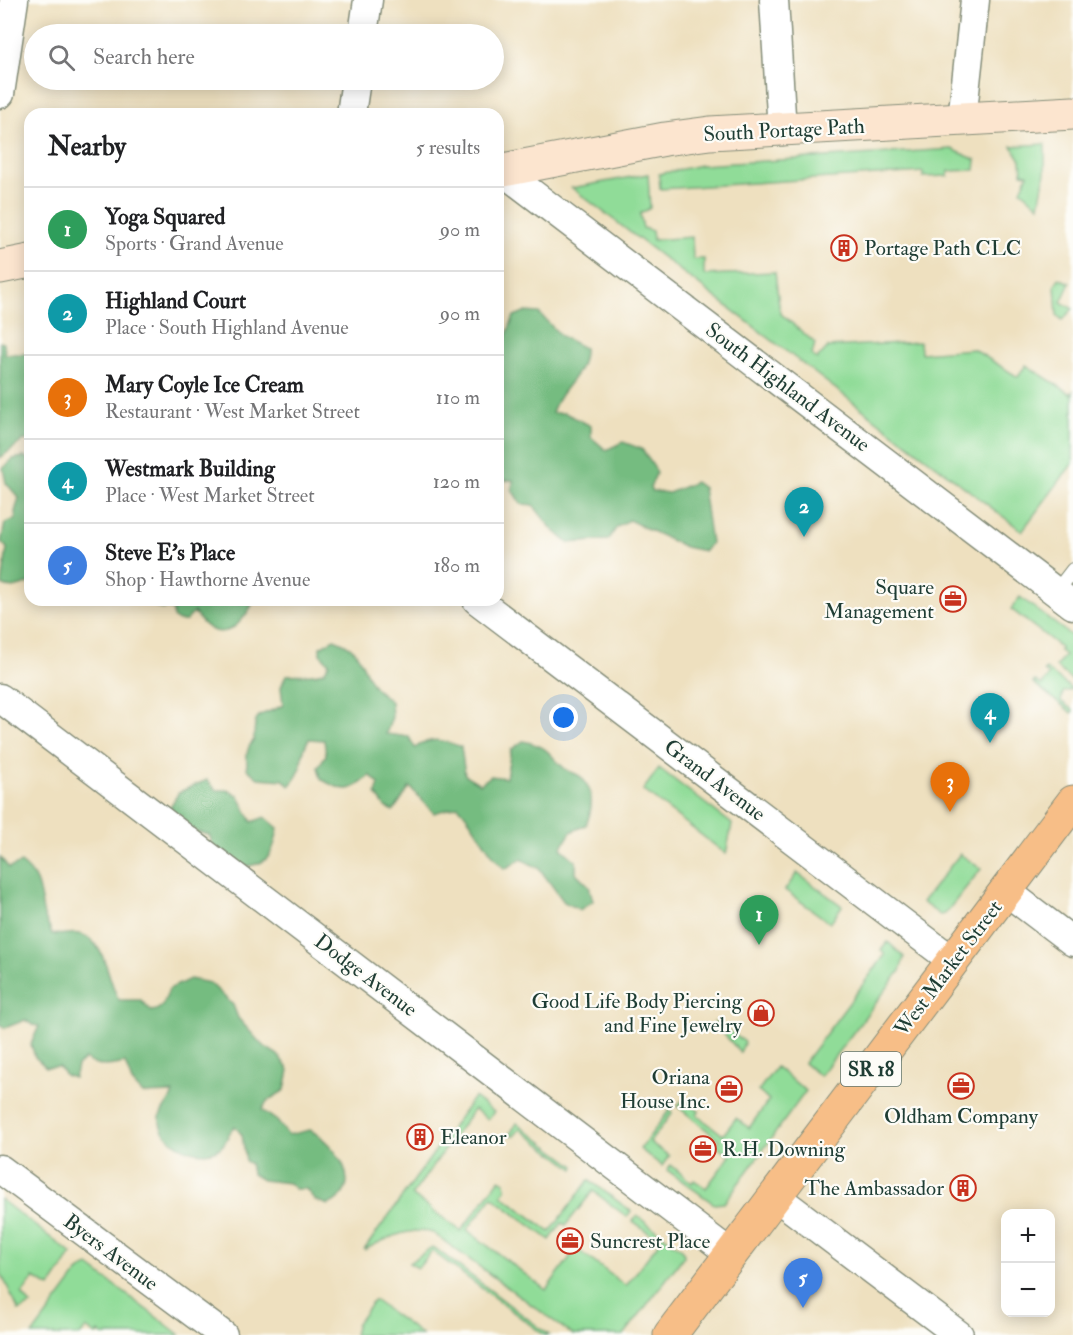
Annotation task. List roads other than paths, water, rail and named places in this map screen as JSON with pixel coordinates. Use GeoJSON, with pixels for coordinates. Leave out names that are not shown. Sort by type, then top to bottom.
{"type":"FeatureCollection","features":[{"type":"Feature","properties":{"kind":"main road","name":"South Portage Path"},"geometry":{"type":"LineString","coordinates":[[504,169],[665,139],[1073,113]]}},
{"type":"Feature","properties":{"kind":"main road"},"geometry":{"type":"LineString","coordinates":[[0,267],[24,262]]}},
{"type":"Feature","properties":{"kind":"main road","name":"West Market Street"},"geometry":{"type":"LineString","coordinates":[[670,1335],[1073,802]]}},
{"type":"Feature","properties":{"kind":"street"},"geometry":{"type":"LineString","coordinates":[[0,94],[14,0]]}},
{"type":"Feature","properties":{"kind":"street"},"geometry":{"type":"LineString","coordinates":[[364,24],[368,0]]}},
{"type":"Feature","properties":{"kind":"street"},"geometry":{"type":"LineString","coordinates":[[774,0],[782,130]]}},
{"type":"Feature","properties":{"kind":"street"},"geometry":{"type":"LineString","coordinates":[[963,120],[975,0]]}},
{"type":"Feature","properties":{"kind":"street"},"geometry":{"type":"LineString","coordinates":[[352,108],[355,90]]}},
{"type":"Feature","properties":{"kind":"street","name":"South Highland Avenue"},"geometry":{"type":"LineString","coordinates":[[504,173],[1067,589]]}},
{"type":"Feature","properties":{"kind":"street","name":"Grand Avenue"},"geometry":{"type":"LineString","coordinates":[[485,606],[953,961]]}},
{"type":"Feature","properties":{"kind":"street","name":"Dodge Avenue"},"geometry":{"type":"LineString","coordinates":[[0,698],[731,1254]]}},
{"type":"Feature","properties":{"kind":"street"},"geometry":{"type":"LineString","coordinates":[[1006,891],[1073,942]]}},
{"type":"Feature","properties":{"kind":"street","name":"Byers Avenue"},"geometry":{"type":"LineString","coordinates":[[0,1169],[223,1335]]}},
{"type":"Feature","properties":{"kind":"street"},"geometry":{"type":"LineString","coordinates":[[775,1196],[959,1335]]}},
{"type":"Feature","properties":{"kind":"place","name":"Portage Path CLC"},"geometry":{"type":"Point","coordinates":[844,248]}},
{"type":"Feature","properties":{"kind":"place","name":"Highland Court"},"geometry":{"type":"Point","coordinates":[804,537]}},
{"type":"Feature","properties":{"kind":"place","name":"Square Management"},"geometry":{"type":"Point","coordinates":[953,599]}},
{"type":"Feature","properties":{"kind":"place","name":"Westmark Building"},"geometry":{"type":"Point","coordinates":[990,743]}},
{"type":"Feature","properties":{"kind":"place","name":"Mary Coyle Ice Cream"},"geometry":{"type":"Point","coordinates":[950,812]}},
{"type":"Feature","properties":{"kind":"place","name":"Yoga Squared"},"geometry":{"type":"Point","coordinates":[759,945]}},
{"type":"Feature","properties":{"kind":"place","name":"Good Life Body Piercing and Fine Jewelry"},"geometry":{"type":"Point","coordinates":[761,1013]}},
{"type":"Feature","properties":{"kind":"place","name":"Oldham Company"},"geometry":{"type":"Point","coordinates":[961,1086]}},
{"type":"Feature","properties":{"kind":"place","name":"Oriana House Inc."},"geometry":{"type":"Point","coordinates":[729,1089]}},
{"type":"Feature","properties":{"kind":"place","name":"Eleanor"},"geometry":{"type":"Point","coordinates":[420,1137]}},
{"type":"Feature","properties":{"kind":"place","name":"R.H. Downing"},"geometry":{"type":"Point","coordinates":[703,1149]}},
{"type":"Feature","properties":{"kind":"place","name":"The Ambassador"},"geometry":{"type":"Point","coordinates":[963,1188]}},
{"type":"Feature","properties":{"kind":"place","name":"Suncrest Place"},"geometry":{"type":"Point","coordinates":[570,1241]}},
{"type":"Feature","properties":{"kind":"place","name":"Steve E’s Place"},"geometry":{"type":"Point","coordinates":[803,1308]}}]}
